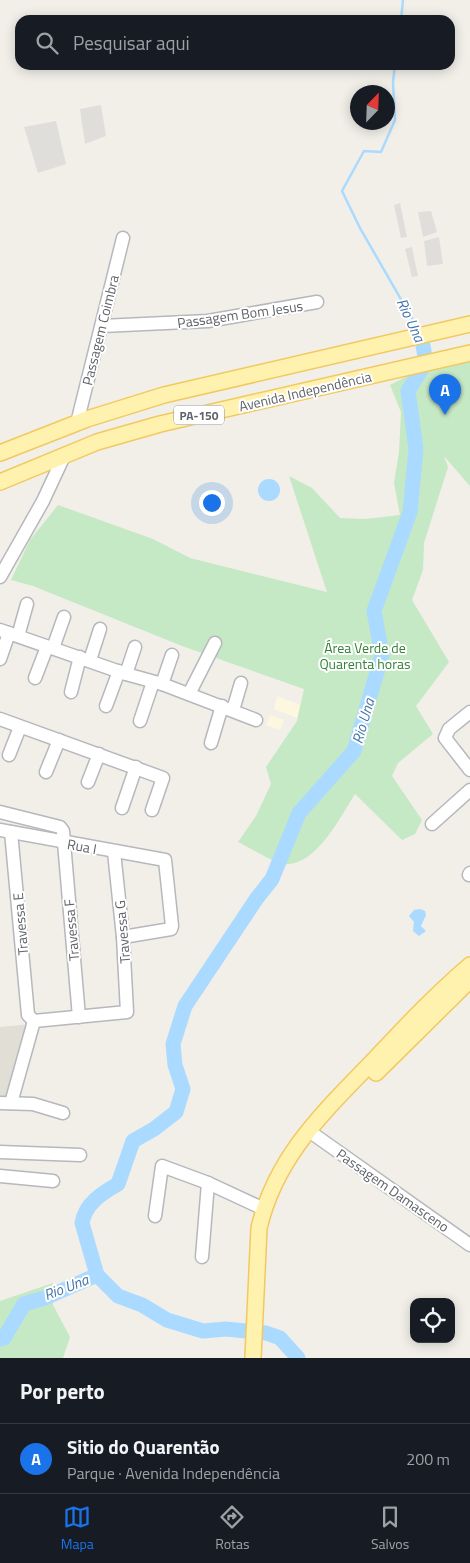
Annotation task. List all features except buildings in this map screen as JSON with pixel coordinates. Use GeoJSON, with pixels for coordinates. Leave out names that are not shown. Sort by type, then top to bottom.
{"type":"FeatureCollection","features":[{"type":"Feature","properties":{"kind":"main road","name":"Avenida Independência"},"geometry":{"type":"LineString","coordinates":[[0,453],[82,421],[164,395],[397,343],[470,324]]}},
{"type":"Feature","properties":{"kind":"main road","name":"Avenida Independência"},"geometry":{"type":"LineString","coordinates":[[0,482],[97,442],[160,424],[470,353]]}},
{"type":"Feature","properties":{"kind":"main road"},"geometry":{"type":"LineString","coordinates":[[82,421],[87,436],[97,442]]}},
{"type":"Feature","properties":{"kind":"main road"},"geometry":{"type":"LineString","coordinates":[[61,429],[67,442],[64,456]]}},
{"type":"Feature","properties":{"kind":"main road"},"geometry":{"type":"LineString","coordinates":[[260,1321],[257,1244],[264,1209],[279,1173],[308,1130],[408,1023],[470,966]]}},
{"type":"Feature","properties":{"kind":"main road"},"geometry":{"type":"LineString","coordinates":[[253,1358],[258,1342],[270,1225],[288,1177],[316,1136],[386,1062],[470,980]]}},
{"type":"Feature","properties":{"kind":"main road"},"geometry":{"type":"LineString","coordinates":[[258,1342],[262,1358]]}},
{"type":"Feature","properties":{"kind":"street","name":"Passagem Coimbra"},"geometry":{"type":"LineString","coordinates":[[82,421],[122,238]]}},
{"type":"Feature","properties":{"kind":"street","name":"Passagem Bom Jesus"},"geometry":{"type":"LineString","coordinates":[[102,326],[208,321],[317,302]]}},
{"type":"Feature","properties":{"kind":"street"},"geometry":{"type":"LineString","coordinates":[[0,577],[43,501],[64,456]]}},
{"type":"Feature","properties":{"kind":"street"},"geometry":{"type":"LineString","coordinates":[[0,659],[9,633],[27,604]]}},
{"type":"Feature","properties":{"kind":"street"},"geometry":{"type":"LineString","coordinates":[[35,678],[64,617]]}},
{"type":"Feature","properties":{"kind":"street"},"geometry":{"type":"LineString","coordinates":[[71,692],[100,629]]}},
{"type":"Feature","properties":{"kind":"street"},"geometry":{"type":"LineString","coordinates":[[9,633],[122,673],[158,683],[256,720]]}},
{"type":"Feature","properties":{"kind":"street"},"geometry":{"type":"LineString","coordinates":[[193,696],[215,643]]}},
{"type":"Feature","properties":{"kind":"street"},"geometry":{"type":"LineString","coordinates":[[106,706],[135,646]]}},
{"type":"Feature","properties":{"kind":"street"},"geometry":{"type":"LineString","coordinates":[[140,721],[172,655]]}},
{"type":"Feature","properties":{"kind":"street"},"geometry":{"type":"LineString","coordinates":[[193,696],[207,667]]}},
{"type":"Feature","properties":{"kind":"street"},"geometry":{"type":"LineString","coordinates":[[211,743],[241,683]]}},
{"type":"Feature","properties":{"kind":"street"},"geometry":{"type":"LineString","coordinates":[[470,712],[449,730],[444,738],[470,770]]}},
{"type":"Feature","properties":{"kind":"street"},"geometry":{"type":"LineString","coordinates":[[0,719],[164,778],[152,810]]}},
{"type":"Feature","properties":{"kind":"street"},"geometry":{"type":"LineString","coordinates":[[9,755],[20,727]]}},
{"type":"Feature","properties":{"kind":"street"},"geometry":{"type":"LineString","coordinates":[[46,772],[59,740]]}},
{"type":"Feature","properties":{"kind":"street"},"geometry":{"type":"LineString","coordinates":[[88,782],[99,754]]}},
{"type":"Feature","properties":{"kind":"street"},"geometry":{"type":"LineString","coordinates":[[122,808],[136,767]]}},
{"type":"Feature","properties":{"kind":"street"},"geometry":{"type":"LineString","coordinates":[[432,824],[470,790]]}},
{"type":"Feature","properties":{"kind":"street"},"geometry":{"type":"LineString","coordinates":[[0,812],[60,827],[63,831],[63,842]]}},
{"type":"Feature","properties":{"kind":"street","name":"Rua I"},"geometry":{"type":"LineString","coordinates":[[6,831],[165,860],[172,926],[170,929],[123,937]]}},
{"type":"Feature","properties":{"kind":"street","name":"Travessa E"},"geometry":{"type":"LineString","coordinates":[[6,831],[31,1018]]}},
{"type":"Feature","properties":{"kind":"street","name":"Travessa F"},"geometry":{"type":"LineString","coordinates":[[63,842],[79,1017]]}},
{"type":"Feature","properties":{"kind":"street","name":"Travessa G"},"geometry":{"type":"LineString","coordinates":[[79,1017],[127,1012],[123,937],[114,852]]}},
{"type":"Feature","properties":{"kind":"street"},"geometry":{"type":"LineString","coordinates":[[63,1112],[33,1104],[5,1103],[31,1018],[79,1017]]}},
{"type":"Feature","properties":{"kind":"street","name":"Passagem Damasceno"},"geometry":{"type":"LineString","coordinates":[[316,1136],[470,1245]]}},
{"type":"Feature","properties":{"kind":"street"},"geometry":{"type":"LineString","coordinates":[[0,1152],[80,1155]]}},
{"type":"Feature","properties":{"kind":"street"},"geometry":{"type":"LineString","coordinates":[[155,1216],[162,1166],[208,1183],[264,1209]]}},
{"type":"Feature","properties":{"kind":"street"},"geometry":{"type":"LineString","coordinates":[[0,1176],[53,1180]]}},
{"type":"Feature","properties":{"kind":"street"},"geometry":{"type":"LineString","coordinates":[[202,1257],[208,1183]]}},
{"type":"Feature","properties":{"kind":"shaded area"},"geometry":{"type":"Polygon","coordinates":[[[101,105],[106,136],[85,144],[80,109],[101,105]]]}},
{"type":"Feature","properties":{"kind":"shaded area"},"geometry":{"type":"Polygon","coordinates":[[[56,121],[66,164],[38,173],[24,127],[56,121]]]}},
{"type":"Feature","properties":{"kind":"shaded area"},"geometry":{"type":"Polygon","coordinates":[[[400,203],[407,237],[401,238],[394,205],[400,203]]]}},
{"type":"Feature","properties":{"kind":"shaded area"},"geometry":{"type":"Polygon","coordinates":[[[431,211],[437,232],[423,237],[418,212],[431,211]]]}},
{"type":"Feature","properties":{"kind":"shaded area"},"geometry":{"type":"Polygon","coordinates":[[[439,237],[443,264],[427,266],[424,241],[439,237]]]}},
{"type":"Feature","properties":{"kind":"shaded area"},"geometry":{"type":"Polygon","coordinates":[[[412,247],[418,276],[412,277],[405,249],[412,247]]]}},
{"type":"Feature","properties":{"kind":"shaded area"},"geometry":{"type":"Polygon","coordinates":[[[277,696],[300,705],[297,718],[274,709],[277,696]]]}},
{"type":"Feature","properties":{"kind":"shaded area"},"geometry":{"type":"Polygon","coordinates":[[[270,715],[284,720],[280,730],[266,725],[270,715]]]}},
{"type":"Feature","properties":{"kind":"shaded area"},"geometry":{"type":"Polygon","coordinates":[[[31,1024],[10,1099],[0,1099],[0,1027],[31,1024]]]}},
{"type":"Feature","properties":{"kind":"green space","name":"Área Verde de Quarenta horas"},"geometry":{"type":"Polygon","coordinates":[[[470,360],[470,486],[444,456],[448,467],[424,543],[423,570],[412,600],[449,662],[416,706],[433,734],[398,763],[392,776],[422,820],[415,834],[402,840],[355,794],[326,839],[317,849],[296,863],[279,863],[238,842],[256,816],[271,784],[266,767],[297,721],[304,689],[182,646],[33,586],[11,580],[30,540],[58,505],[153,539],[190,558],[327,592],[289,476],[312,488],[340,518],[365,519],[400,515],[394,483],[399,452],[401,412],[390,385],[413,373],[418,387],[430,369],[470,360]]]}},
{"type":"Feature","properties":{"kind":"green space"},"geometry":{"type":"Polygon","coordinates":[[[53,1283],[53,1305],[70,1337],[63,1358],[0,1358],[0,1301],[53,1283]]]}},
{"type":"Feature","properties":{"kind":"water"},"geometry":{"type":"Polygon","coordinates":[[[269,479],[277,482],[280,490],[277,498],[269,501],[261,498],[258,490],[261,482],[269,479]]]}},
{"type":"Feature","properties":{"kind":"water"},"geometry":{"type":"Polygon","coordinates":[[[420,909],[425,911],[426,915],[421,926],[426,931],[419,936],[413,931],[414,922],[409,916],[414,910],[420,909]]]}},
{"type":"Feature","properties":{"kind":"waterway","name":"Rio Una"},"geometry":{"type":"LineString","coordinates":[[402,15],[403,0]]}},
{"type":"Feature","properties":{"kind":"waterway","name":"Rio Una"},"geometry":{"type":"LineString","coordinates":[[394,70],[393,82],[395,120],[381,152],[364,151],[342,191],[360,228],[418,329]]}},
{"type":"Feature","properties":{"kind":"waterway","name":"Rio Una"},"geometry":{"type":"LineString","coordinates":[[0,1339],[4,1338],[24,1304],[45,1298],[97,1275],[82,1223],[84,1216],[95,1200],[118,1184],[133,1141],[154,1129],[176,1112],[183,1089],[175,1065],[173,1044],[185,1006],[257,898],[272,879],[299,813],[354,751],[382,655],[374,611],[410,512],[416,449],[408,391],[426,362],[421,335]]}},
{"type":"Feature","properties":{"kind":"waterway"},"geometry":{"type":"LineString","coordinates":[[97,1275],[118,1296],[142,1305],[167,1320],[203,1331],[226,1329],[266,1333],[280,1338],[298,1358]]}},
{"type":"Feature","properties":{"kind":"place","name":"Sitio do Quarentão"},"geometry":{"type":"Point","coordinates":[445,415]}}]}
